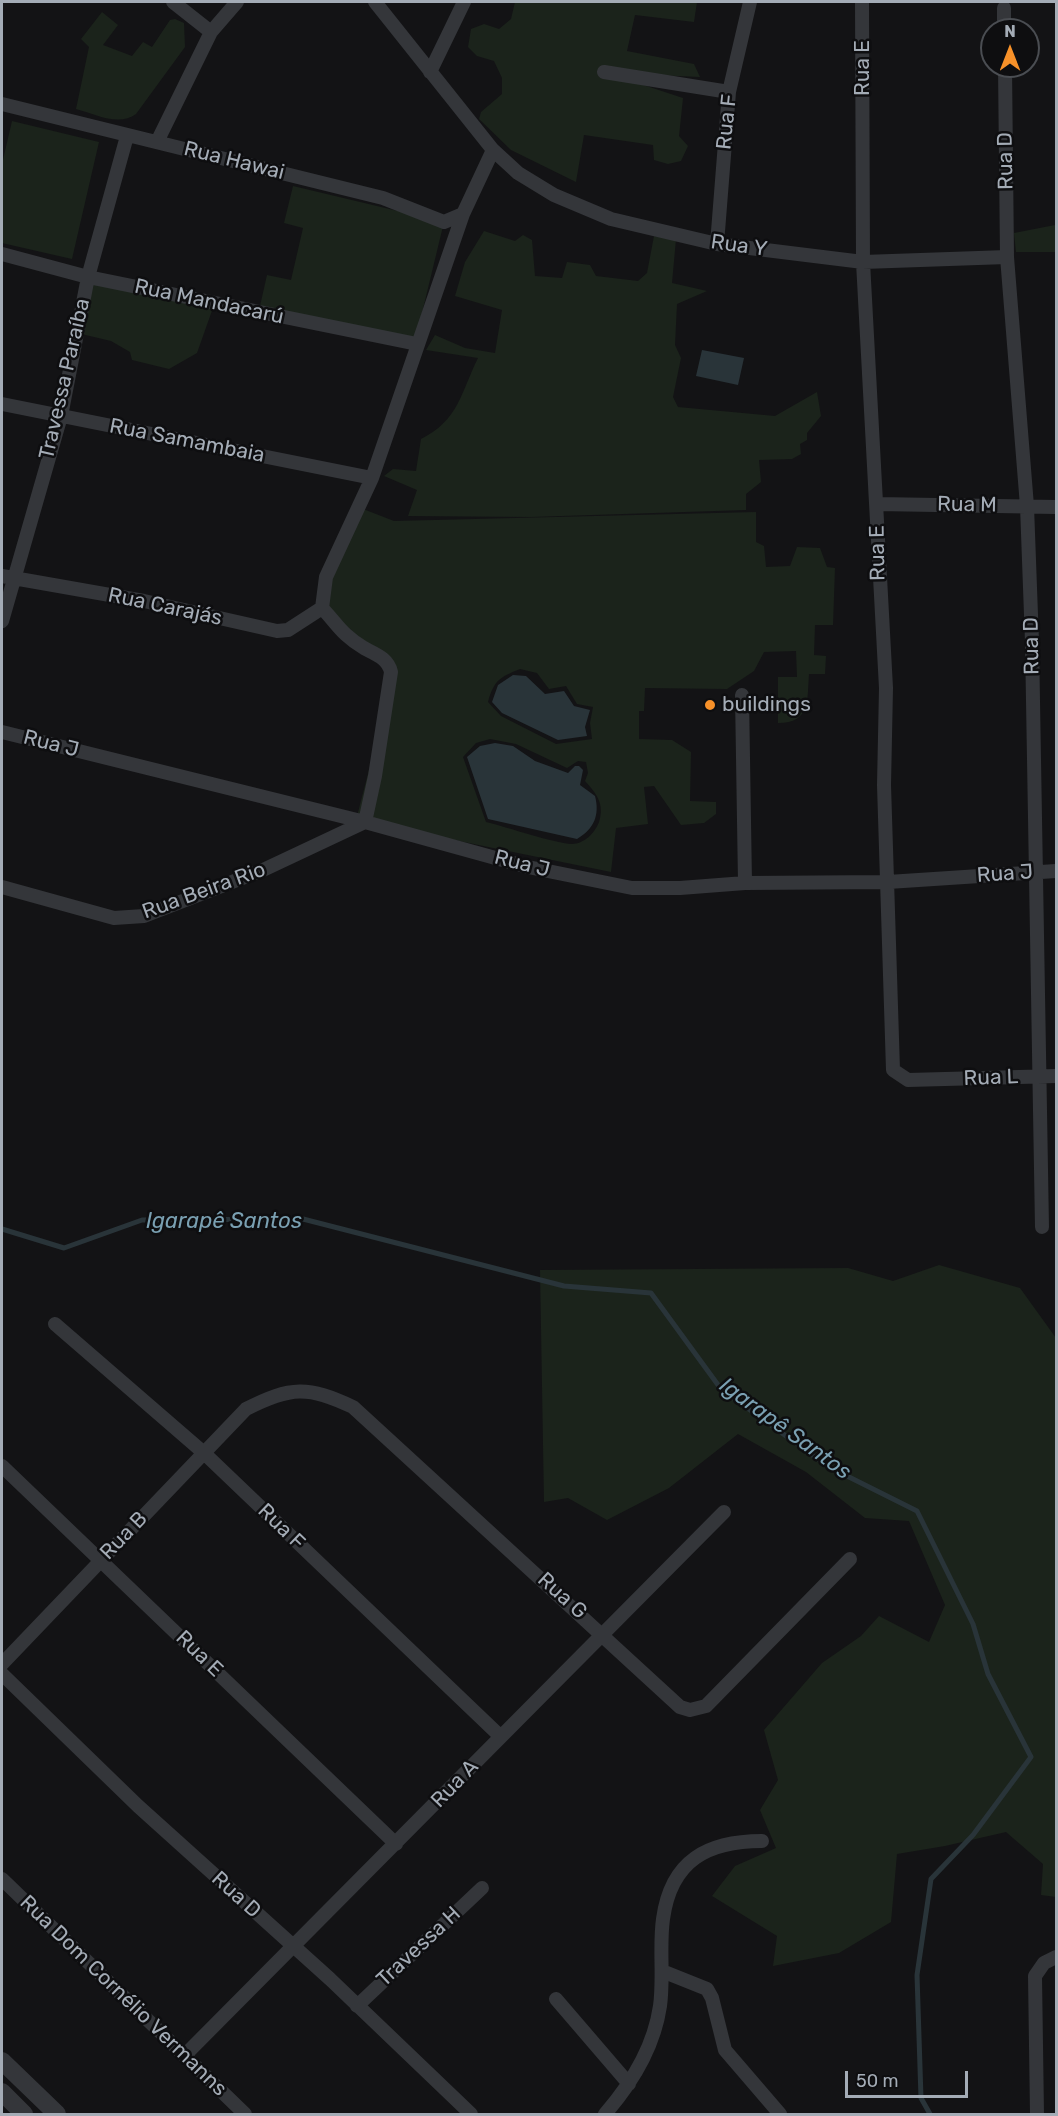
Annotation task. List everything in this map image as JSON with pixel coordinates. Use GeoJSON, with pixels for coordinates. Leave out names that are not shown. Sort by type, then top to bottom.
{"type":"FeatureCollection","features":[{"type":"Feature","properties":{"kind":"street"},"geometry":{"type":"LineString","coordinates":[[173,2],[211,32]]}},
{"type":"Feature","properties":{"kind":"street"},"geometry":{"type":"LineString","coordinates":[[157,142],[211,32],[237,2]]}},
{"type":"Feature","properties":{"kind":"street","name":"Rua Y"},"geometry":{"type":"LineString","coordinates":[[375,2],[493,150],[518,173],[554,195],[611,219],[717,244],[863,262],[1007,257]]}},
{"type":"Feature","properties":{"kind":"street"},"geometry":{"type":"LineString","coordinates":[[430,72],[464,2]]}},
{"type":"Feature","properties":{"kind":"street","name":"Rua F"},"geometry":{"type":"LineString","coordinates":[[717,244],[729,92],[750,2]]}},
{"type":"Feature","properties":{"kind":"street","name":"Rua E"},"geometry":{"type":"LineString","coordinates":[[862,2],[863,262],[885,688],[884,785],[893,1070],[908,1080],[925,1080]]}},
{"type":"Feature","properties":{"kind":"street"},"geometry":{"type":"LineString","coordinates":[[1004,8],[1004,18]]}},
{"type":"Feature","properties":{"kind":"street"},"geometry":{"type":"LineString","coordinates":[[604,72],[729,92]]}},
{"type":"Feature","properties":{"kind":"street","name":"Rua D"},"geometry":{"type":"LineString","coordinates":[[1005,78],[1007,257],[1026,506],[1032,642],[1041,1076],[1039,1227],[1056,1227]]}},
{"type":"Feature","properties":{"kind":"street","name":"Rua Hawai"},"geometry":{"type":"LineString","coordinates":[[2,104],[383,198],[444,222],[463,214]]}},
{"type":"Feature","properties":{"kind":"street","name":"Travessa Paraíba"},"geometry":{"type":"LineString","coordinates":[[2,621],[7,577],[61,416],[88,277],[127,136]]}},
{"type":"Feature","properties":{"kind":"street"},"geometry":{"type":"LineString","coordinates":[[365,822],[375,776],[391,672],[390,665],[337,628],[322,608],[326,577],[372,478],[463,214],[493,150]]}},
{"type":"Feature","properties":{"kind":"street","name":"Rua Mandacarú"},"geometry":{"type":"LineString","coordinates":[[2,254],[88,277],[417,344]]}},
{"type":"Feature","properties":{"kind":"street","name":"Rua Samambaia"},"geometry":{"type":"LineString","coordinates":[[2,404],[372,478]]}},
{"type":"Feature","properties":{"kind":"street","name":"Rua M"},"geometry":{"type":"LineString","coordinates":[[877,504],[1056,507]]}},
{"type":"Feature","properties":{"kind":"street","name":"Rua Carajás"},"geometry":{"type":"LineString","coordinates":[[7,577],[144,601],[277,631],[288,630],[322,608]]}},
{"type":"Feature","properties":{"kind":"street"},"geometry":{"type":"LineString","coordinates":[[742,695],[745,883]]}},
{"type":"Feature","properties":{"kind":"street","name":"Rua J"},"geometry":{"type":"LineString","coordinates":[[2,732],[365,822],[528,867],[632,888],[680,888],[745,883],[888,882],[1056,871]]}},
{"type":"Feature","properties":{"kind":"street","name":"Rua Beira Rio"},"geometry":{"type":"LineString","coordinates":[[2,888],[114,918],[144,916],[263,870],[365,822]]}},
{"type":"Feature","properties":{"kind":"street","name":"Rua L"},"geometry":{"type":"LineString","coordinates":[[925,1080],[1056,1076]]}},
{"type":"Feature","properties":{"kind":"street","name":"Rua F"},"geometry":{"type":"LineString","coordinates":[[55,1324],[204,1454],[500,1736]]}},
{"type":"Feature","properties":{"kind":"street","name":"Rua G"},"geometry":{"type":"LineString","coordinates":[[246,1409],[287,1391],[311,1392],[331,1397],[353,1407],[601,1632],[675,1703],[690,1710],[706,1706],[849,1559]]}},
{"type":"Feature","properties":{"kind":"street","name":"Rua B"},"geometry":{"type":"LineString","coordinates":[[2,1664],[246,1409]]}},
{"type":"Feature","properties":{"kind":"street","name":"Rua E"},"geometry":{"type":"LineString","coordinates":[[2,1466],[396,1844]]}},
{"type":"Feature","properties":{"kind":"street","name":"Rua A"},"geometry":{"type":"LineString","coordinates":[[185,2055],[396,1844],[601,1632],[724,1512]]}},
{"type":"Feature","properties":{"kind":"street","name":"Rua D"},"geometry":{"type":"LineString","coordinates":[[2,1674],[138,1806],[357,2006],[471,2115]]}},
{"type":"Feature","properties":{"kind":"street"},"geometry":{"type":"LineString","coordinates":[[606,2114],[629,2084],[650,2045],[660,2006],[663,1919],[670,1890],[686,1865],[707,1849],[732,1841],[762,1841]]}},
{"type":"Feature","properties":{"kind":"street","name":"Rua Dom Cornélio Vermanns"},"geometry":{"type":"LineString","coordinates":[[2,1879],[245,2115]]}},
{"type":"Feature","properties":{"kind":"street","name":"Travessa H"},"geometry":{"type":"LineString","coordinates":[[357,2006],[482,1888]]}},
{"type":"Feature","properties":{"kind":"street"},"geometry":{"type":"LineString","coordinates":[[1037,2115],[1035,1976],[1044,1963],[1056,1957]]}},
{"type":"Feature","properties":{"kind":"street"},"geometry":{"type":"LineString","coordinates":[[662,1971],[707,1989],[712,1998],[725,2050],[780,2115]]}},
{"type":"Feature","properties":{"kind":"street"},"geometry":{"type":"LineString","coordinates":[[556,1999],[629,2084]]}},
{"type":"Feature","properties":{"kind":"street"},"geometry":{"type":"LineString","coordinates":[[2,2061],[57,2115]]}},
{"type":"Feature","properties":{"kind":"street"},"geometry":{"type":"LineString","coordinates":[[2,2092],[24,2115]]}},
{"type":"Feature","properties":{"kind":"shaded area"},"geometry":{"type":"Polygon","coordinates":[[[515,2],[697,2],[694,22],[635,15],[627,51],[694,64],[700,77],[607,73],[683,98],[679,136],[688,146],[681,161],[668,164],[654,160],[653,145],[584,135],[576,182],[511,150],[479,119],[481,112],[502,94],[502,78],[494,61],[477,56],[468,47],[471,29],[484,24],[499,29],[511,19],[515,2]]]}},
{"type":"Feature","properties":{"kind":"shaded area"},"geometry":{"type":"Polygon","coordinates":[[[102,12],[118,25],[103,45],[132,56],[143,42],[152,47],[170,20],[175,19],[184,23],[185,47],[136,114],[129,118],[107,118],[76,109],[89,47],[81,39],[102,12]]]}},
{"type":"Feature","properties":{"kind":"shaded area"},"geometry":{"type":"Polygon","coordinates":[[[12,121],[99,142],[72,259],[2,243],[2,164],[12,121]]]}},
{"type":"Feature","properties":{"kind":"shaded area"},"geometry":{"type":"Polygon","coordinates":[[[293,186],[444,222],[415,342],[260,306],[267,275],[291,280],[303,228],[284,223],[293,186]]]}},
{"type":"Feature","properties":{"kind":"shaded area"},"geometry":{"type":"Polygon","coordinates":[[[1056,216],[1056,252],[1016,252],[1014,233],[1055,225],[1056,216]]]}},
{"type":"Feature","properties":{"kind":"shaded area"},"geometry":{"type":"Polygon","coordinates":[[[484,231],[515,241],[523,235],[532,240],[535,276],[562,278],[567,262],[590,265],[596,276],[638,281],[647,273],[654,236],[676,239],[672,283],[707,291],[677,304],[675,345],[681,358],[673,397],[678,407],[775,416],[817,392],[821,416],[807,433],[807,440],[800,444],[801,454],[792,459],[759,460],[761,482],[746,494],[746,510],[531,517],[408,516],[417,490],[384,476],[393,469],[416,471],[421,439],[444,423],[451,414],[463,394],[478,358],[426,350],[435,335],[465,348],[495,353],[502,310],[455,296],[465,262],[484,231]]]}},
{"type":"Feature","properties":{"kind":"shaded area"},"geometry":{"type":"Polygon","coordinates":[[[88,280],[214,305],[197,353],[169,369],[132,360],[130,352],[111,341],[77,333],[88,280]]]}},
{"type":"Feature","properties":{"kind":"shaded area"},"geometry":{"type":"Polygon","coordinates":[[[702,350],[744,358],[738,385],[696,376],[702,350]]]}},
{"type":"Feature","properties":{"kind":"shaded area"},"geometry":{"type":"Polygon","coordinates":[[[358,507],[394,521],[756,512],[756,542],[764,546],[766,567],[790,566],[797,547],[820,548],[827,567],[835,568],[833,625],[815,625],[814,655],[826,656],[825,674],[809,674],[805,708],[802,714],[789,722],[778,723],[778,677],[797,677],[796,651],[764,652],[754,671],[727,689],[645,688],[644,711],[639,711],[639,739],[672,740],[691,752],[690,801],[716,802],[716,814],[704,823],[681,825],[654,786],[644,787],[648,824],[616,828],[611,872],[356,820],[395,670],[340,626],[326,607],[331,576],[358,507]],[[520,669],[499,680],[490,695],[488,702],[501,716],[556,744],[592,739],[590,723],[593,707],[577,704],[566,686],[549,689],[537,673],[520,669]],[[490,739],[476,743],[463,757],[486,822],[572,844],[585,840],[592,834],[599,822],[601,810],[596,794],[585,781],[588,773],[586,762],[578,761],[567,768],[516,744],[490,739]]]}},
{"type":"Feature","properties":{"kind":"shaded area"},"geometry":{"type":"Polygon","coordinates":[[[513,675],[526,676],[545,694],[564,691],[574,706],[590,710],[585,727],[587,736],[558,740],[502,713],[492,702],[498,685],[513,675]]]}},
{"type":"Feature","properties":{"kind":"shaded area"},"geometry":{"type":"Polygon","coordinates":[[[495,743],[513,746],[535,761],[568,773],[575,766],[579,766],[583,770],[580,785],[595,796],[597,809],[588,831],[577,839],[488,819],[467,757],[480,746],[495,743]]]}},
{"type":"Feature","properties":{"kind":"shaded area"},"geometry":{"type":"Polygon","coordinates":[[[939,1265],[1020,1288],[1056,1338],[1056,1897],[1041,1895],[1043,1864],[1006,1832],[897,1854],[891,1922],[839,1953],[773,1966],[777,1936],[712,1896],[735,1866],[776,1848],[760,1810],[778,1780],[764,1730],[822,1663],[861,1636],[879,1616],[929,1642],[945,1605],[909,1521],[865,1518],[806,1472],[738,1434],[669,1488],[607,1520],[568,1498],[544,1502],[540,1270],[848,1268],[893,1281],[939,1265]]]}},
{"type":"Feature","properties":{"kind":"waterway","name":"Igarapê Santos"},"geometry":{"type":"LineString","coordinates":[[2,1229],[64,1248],[142,1220],[303,1219],[564,1286],[651,1293],[721,1389],[829,1467],[917,1511],[973,1624],[988,1674],[1031,1757],[973,1835],[931,1879],[917,1975],[921,2098],[930,2114]]}},
{"type":"Feature","properties":{"kind":"place","name":"buildings"},"geometry":{"type":"Point","coordinates":[710,705]}}]}
